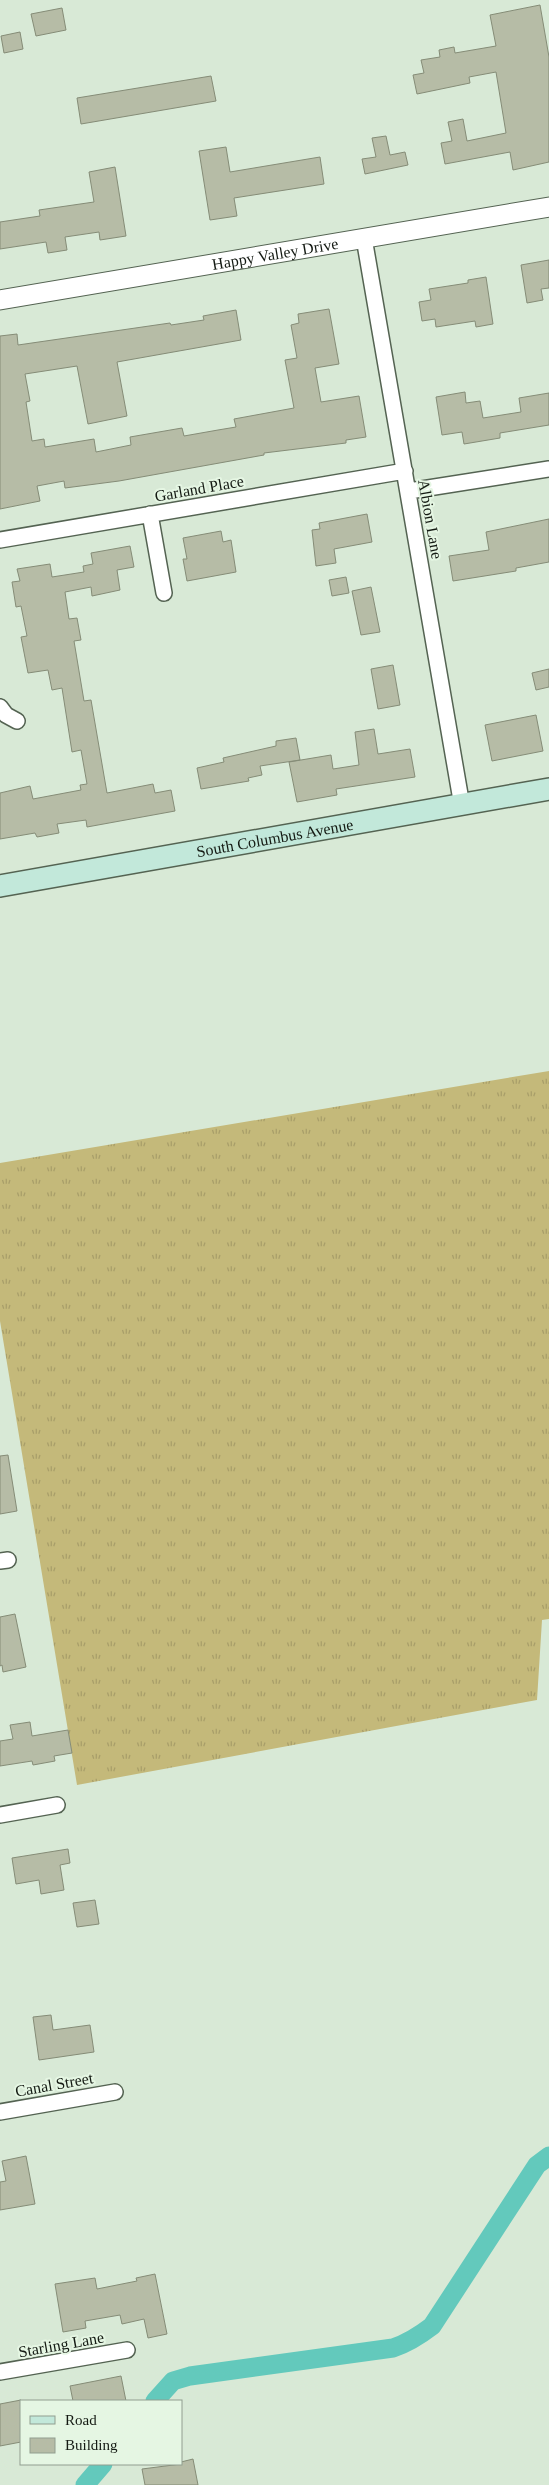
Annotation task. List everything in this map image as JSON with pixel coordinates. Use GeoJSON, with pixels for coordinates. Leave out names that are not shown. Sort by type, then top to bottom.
{"type":"FeatureCollection","features":[{"type":"Feature","properties":{"kind":"main road","name":"South Columbus Avenue"},"geometry":{"type":"LineString","coordinates":[[0,886],[462,806],[549,789]]}},
{"type":"Feature","properties":{"kind":"street","name":"Happy Valley Drive"},"geometry":{"type":"LineString","coordinates":[[0,300],[549,206]]}},
{"type":"Feature","properties":{"kind":"street","name":"Albion Lane"},"geometry":{"type":"LineString","coordinates":[[364,238],[462,806]]}},
{"type":"Feature","properties":{"kind":"street"},"geometry":{"type":"LineString","coordinates":[[409,491],[549,469]]}},
{"type":"Feature","properties":{"kind":"street","name":"Garland Place"},"geometry":{"type":"LineString","coordinates":[[0,540],[405,471]]}},
{"type":"Feature","properties":{"kind":"street"},"geometry":{"type":"LineString","coordinates":[[150,514],[164,593]]}},
{"type":"Feature","properties":{"kind":"street"},"geometry":{"type":"LineString","coordinates":[[0,708],[6,715],[17,721]]}},
{"type":"Feature","properties":{"kind":"street"},"geometry":{"type":"LineString","coordinates":[[0,1815],[57,1806]]}},
{"type":"Feature","properties":{"kind":"street","name":"Canal Street"},"geometry":{"type":"LineString","coordinates":[[0,2112],[114,2092]]}},
{"type":"Feature","properties":{"kind":"street","name":"Starling Lane"},"geometry":{"type":"LineString","coordinates":[[0,2372],[127,2350]]}},
{"type":"Feature","properties":{"kind":"green space"},"geometry":{"type":"Polygon","coordinates":[[[549,1071],[549,1619],[542,1620],[537,1700],[77,1785],[0,1321],[0,1163],[549,1071]]]}},
{"type":"Feature","properties":{"kind":"building"},"geometry":{"type":"Polygon","coordinates":[[[540,5],[549,57],[549,162],[513,170],[510,152],[445,164],[441,143],[452,141],[448,122],[463,119],[467,141],[506,133],[496,72],[469,77],[470,83],[417,94],[413,75],[424,73],[421,60],[440,57],[439,50],[454,47],[455,53],[496,46],[490,15],[540,5]]]}},
{"type":"Feature","properties":{"kind":"building"},"geometry":{"type":"Polygon","coordinates":[[[62,8],[66,30],[36,36],[31,14],[62,8]]]}},
{"type":"Feature","properties":{"kind":"building"},"geometry":{"type":"Polygon","coordinates":[[[20,32],[23,49],[4,53],[1,36],[20,32]]]}},
{"type":"Feature","properties":{"kind":"building"},"geometry":{"type":"Polygon","coordinates":[[[211,76],[216,101],[81,124],[77,98],[211,76]]]}},
{"type":"Feature","properties":{"kind":"building"},"geometry":{"type":"Polygon","coordinates":[[[386,136],[390,155],[405,152],[408,165],[365,174],[362,159],[376,157],[372,138],[386,136]]]}},
{"type":"Feature","properties":{"kind":"building"},"geometry":{"type":"Polygon","coordinates":[[[226,147],[230,172],[320,157],[324,184],[234,198],[237,216],[210,220],[199,151],[226,147]]]}},
{"type":"Feature","properties":{"kind":"building"},"geometry":{"type":"Polygon","coordinates":[[[115,167],[126,236],[100,240],[99,232],[65,237],[67,250],[48,253],[46,242],[0,249],[0,222],[40,216],[39,210],[94,202],[89,172],[115,167]]]}},
{"type":"Feature","properties":{"kind":"building"},"geometry":{"type":"Polygon","coordinates":[[[549,260],[549,288],[541,289],[543,300],[527,303],[521,265],[549,260]]]}},
{"type":"Feature","properties":{"kind":"building"},"geometry":{"type":"Polygon","coordinates":[[[486,277],[493,324],[476,327],[475,321],[436,327],[435,319],[422,321],[419,302],[431,300],[429,289],[468,283],[468,280],[486,277]]]}},
{"type":"Feature","properties":{"kind":"building"},"geometry":{"type":"Polygon","coordinates":[[[329,309],[339,364],[315,368],[321,402],[359,396],[366,437],[346,440],[346,443],[264,453],[264,455],[119,481],[65,488],[64,481],[37,486],[40,501],[0,509],[0,336],[17,334],[18,345],[170,323],[171,325],[204,320],[203,316],[236,310],[241,340],[117,362],[127,416],[88,424],[77,366],[25,374],[30,401],[26,402],[32,441],[44,439],[45,447],[94,439],[96,452],[131,445],[130,437],[182,428],[184,436],[236,427],[234,419],[294,408],[285,360],[297,358],[291,325],[299,323],[298,314],[329,309]]]}},
{"type":"Feature","properties":{"kind":"building"},"geometry":{"type":"Polygon","coordinates":[[[465,392],[466,403],[480,401],[483,418],[521,412],[519,398],[549,393],[549,425],[500,433],[500,438],[464,444],[462,432],[442,435],[436,397],[465,392]]]}},
{"type":"Feature","properties":{"kind":"building"},"geometry":{"type":"Polygon","coordinates":[[[367,514],[372,542],[334,549],[336,563],[316,566],[312,530],[320,529],[319,523],[367,514]]]}},
{"type":"Feature","properties":{"kind":"building"},"geometry":{"type":"Polygon","coordinates":[[[549,519],[549,562],[516,568],[516,571],[453,581],[449,556],[489,550],[486,532],[549,519]]]}},
{"type":"Feature","properties":{"kind":"building"},"geometry":{"type":"Polygon","coordinates":[[[221,531],[223,542],[231,540],[236,572],[187,581],[183,559],[187,559],[183,538],[221,531]]]}},
{"type":"Feature","properties":{"kind":"building"},"geometry":{"type":"Polygon","coordinates":[[[130,546],[134,567],[117,570],[120,590],[92,596],[91,587],[65,592],[69,619],[77,618],[81,640],[74,641],[84,701],[91,700],[107,793],[153,784],[155,793],[171,790],[175,811],[87,827],[86,820],[57,824],[59,833],[37,837],[35,833],[0,839],[0,793],[30,786],[33,799],[81,790],[80,785],[87,784],[81,750],[72,752],[62,688],[52,690],[48,670],[28,673],[21,637],[27,636],[21,606],[16,607],[12,582],[20,581],[17,569],[50,564],[52,577],[84,572],[83,566],[93,564],[91,553],[130,546]]]}},
{"type":"Feature","properties":{"kind":"building"},"geometry":{"type":"Polygon","coordinates":[[[346,577],[349,593],[332,596],[329,580],[346,577]]]}},
{"type":"Feature","properties":{"kind":"building"},"geometry":{"type":"Polygon","coordinates":[[[371,587],[380,632],[361,635],[352,591],[371,587]]]}},
{"type":"Feature","properties":{"kind":"building"},"geometry":{"type":"Polygon","coordinates":[[[393,665],[400,705],[378,709],[371,669],[393,665]]]}},
{"type":"Feature","properties":{"kind":"building"},"geometry":{"type":"Polygon","coordinates":[[[549,669],[549,687],[536,690],[532,673],[549,669]]]}},
{"type":"Feature","properties":{"kind":"building"},"geometry":{"type":"Polygon","coordinates":[[[536,715],[543,751],[492,761],[485,725],[536,715]]]}},
{"type":"Feature","properties":{"kind":"building"},"geometry":{"type":"Polygon","coordinates":[[[374,729],[378,754],[410,749],[415,777],[336,789],[337,795],[297,802],[289,762],[331,755],[333,769],[359,765],[355,732],[374,729]]]}},
{"type":"Feature","properties":{"kind":"building"},"geometry":{"type":"Polygon","coordinates":[[[296,738],[300,760],[260,766],[262,775],[248,778],[249,781],[201,789],[197,768],[224,762],[223,758],[276,746],[276,741],[296,738]]]}},
{"type":"Feature","properties":{"kind":"building"},"geometry":{"type":"Polygon","coordinates":[[[8,1455],[17,1511],[0,1514],[0,1456],[8,1455]]]}},
{"type":"Feature","properties":{"kind":"building"},"geometry":{"type":"Polygon","coordinates":[[[15,1614],[26,1667],[3,1672],[2,1665],[0,1666],[0,1617],[15,1614]]]}},
{"type":"Feature","properties":{"kind":"building"},"geometry":{"type":"Polygon","coordinates":[[[30,1722],[32,1736],[68,1730],[72,1753],[54,1756],[55,1761],[33,1765],[32,1761],[0,1766],[0,1741],[13,1739],[10,1725],[30,1722]]]}},
{"type":"Feature","properties":{"kind":"building"},"geometry":{"type":"Polygon","coordinates":[[[68,1849],[70,1863],[60,1865],[64,1890],[41,1894],[39,1880],[16,1884],[12,1858],[68,1849]]]}},
{"type":"Feature","properties":{"kind":"building"},"geometry":{"type":"Polygon","coordinates":[[[95,1900],[99,1924],[77,1927],[73,1903],[95,1900]]]}},
{"type":"Feature","properties":{"kind":"building"},"geometry":{"type":"Polygon","coordinates":[[[51,2015],[53,2030],[90,2025],[94,2052],[39,2060],[33,2017],[51,2015]]]}},
{"type":"Feature","properties":{"kind":"building"},"geometry":{"type":"Polygon","coordinates":[[[26,2156],[35,2204],[0,2210],[0,2182],[6,2181],[2,2161],[26,2156]]]}},
{"type":"Feature","properties":{"kind":"building"},"geometry":{"type":"Polygon","coordinates":[[[155,2274],[167,2334],[148,2338],[144,2319],[122,2324],[120,2315],[85,2321],[86,2328],[63,2332],[55,2284],[95,2278],[97,2289],[137,2281],[136,2278],[155,2274]]]}},
{"type":"Feature","properties":{"kind":"building"},"geometry":{"type":"Polygon","coordinates":[[[121,2376],[126,2400],[73,2400],[70,2386],[121,2376]]]}},
{"type":"Feature","properties":{"kind":"building"},"geometry":{"type":"Polygon","coordinates":[[[20,2400],[20,2442],[0,2446],[0,2404],[20,2400]]]}},
{"type":"Feature","properties":{"kind":"building"},"geometry":{"type":"Polygon","coordinates":[[[193,2459],[198,2485],[145,2485],[142,2469],[182,2465],[182,2462],[193,2459]]]}},
{"type":"Feature","properties":{"kind":"waterway"},"geometry":{"type":"LineString","coordinates":[[156,2400],[173,2381],[190,2376],[393,2348],[418,2336],[432,2326],[537,2165],[549,2156]]}},
{"type":"Feature","properties":{"kind":"waterway"},"geometry":{"type":"LineString","coordinates":[[85,2485],[102,2465]]}}]}
